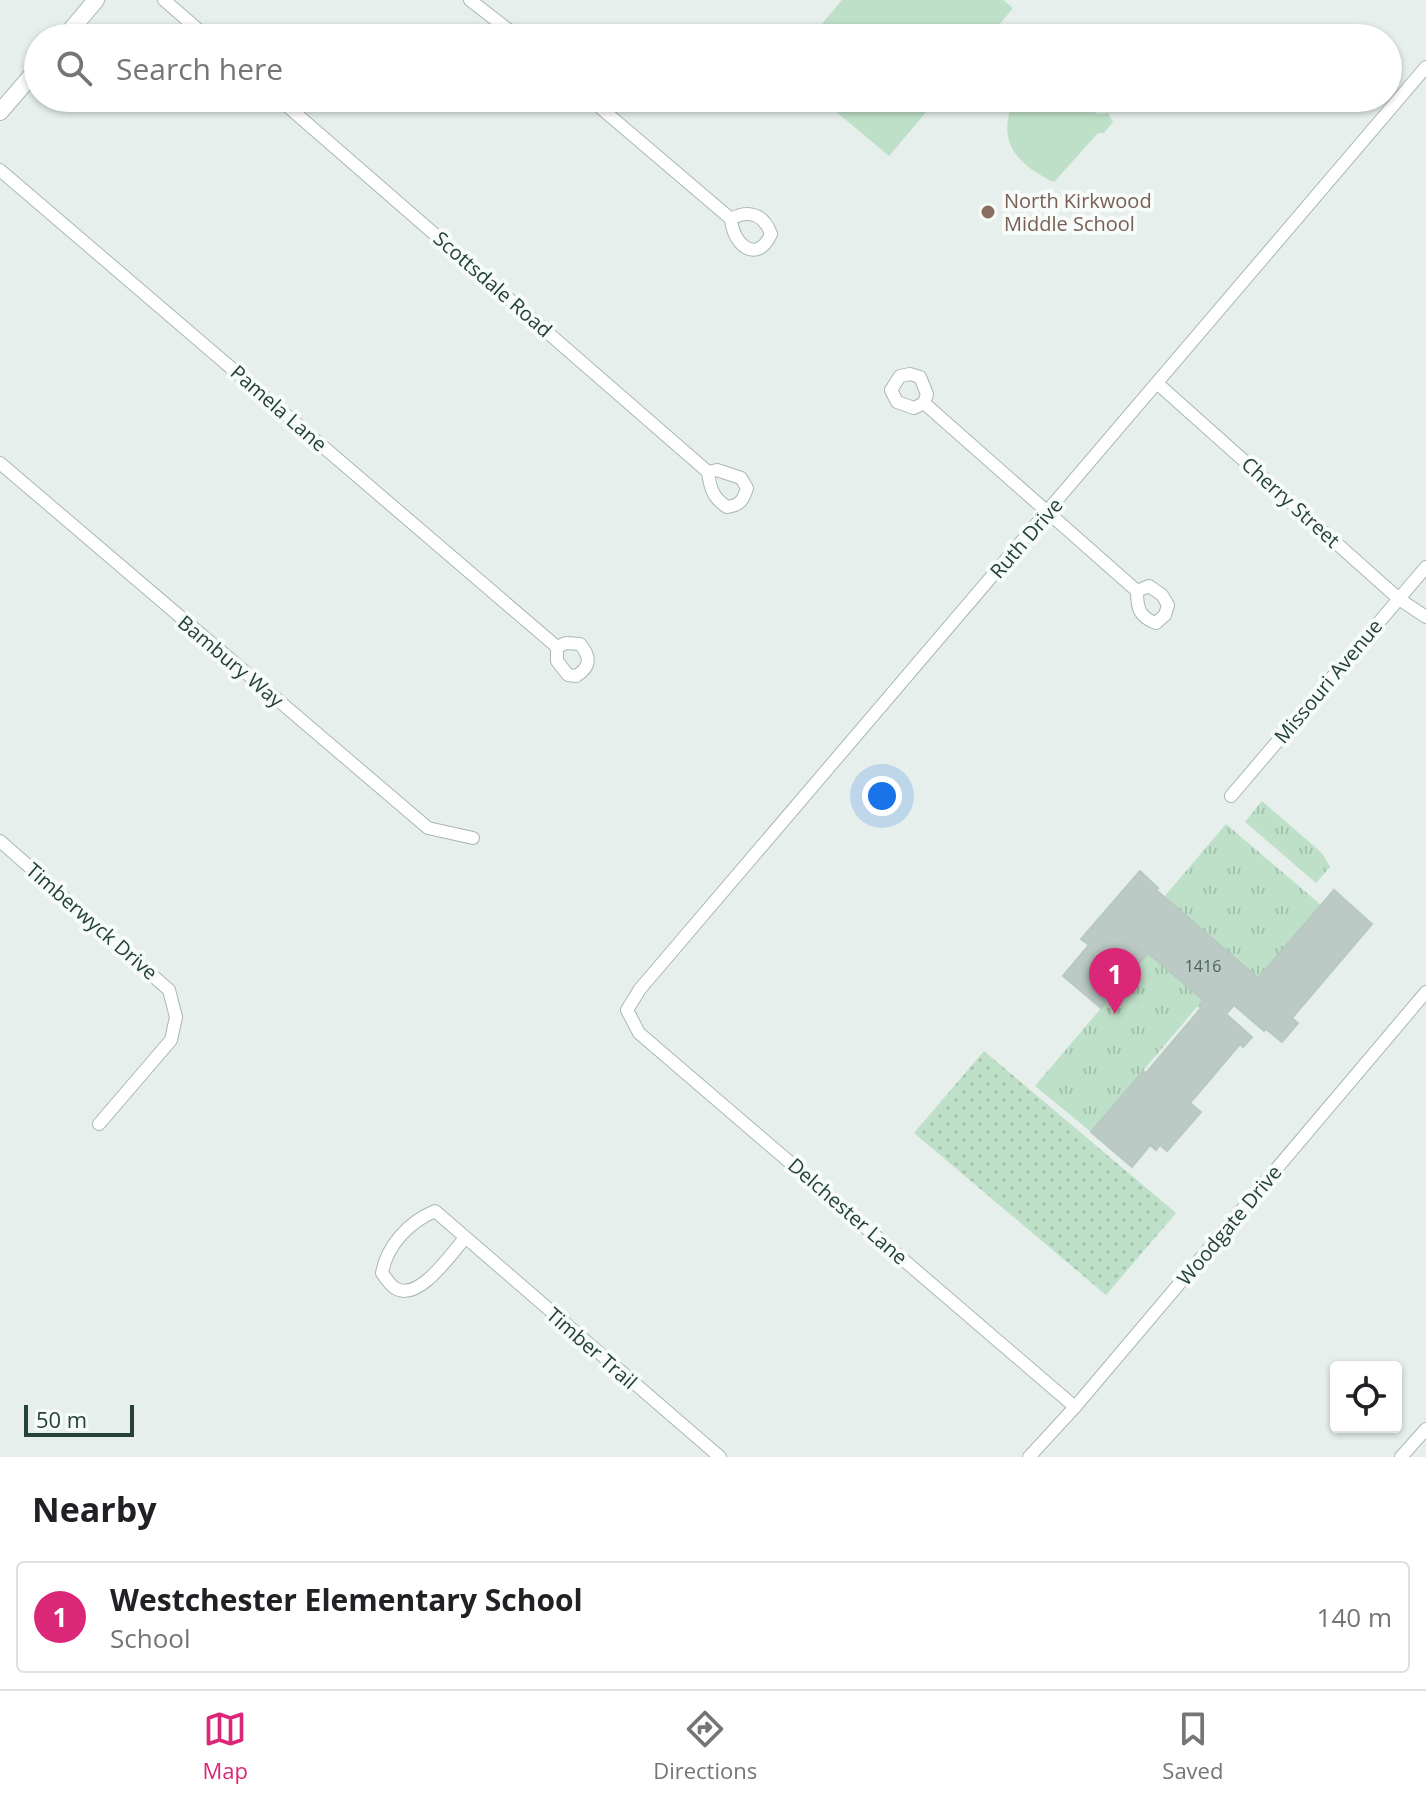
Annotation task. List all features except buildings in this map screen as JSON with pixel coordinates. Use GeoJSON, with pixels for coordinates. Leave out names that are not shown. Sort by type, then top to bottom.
{"type":"FeatureCollection","features":[{"type":"Feature","properties":{"kind":"street"},"geometry":{"type":"LineString","coordinates":[[76,24],[96,0]]}},
{"type":"Feature","properties":{"kind":"street"},"geometry":{"type":"LineString","coordinates":[[164,0],[192,24]]}},
{"type":"Feature","properties":{"kind":"street"},"geometry":{"type":"LineString","coordinates":[[470,0],[501,24]]}},
{"type":"Feature","properties":{"kind":"street","name":"Ruth Drive"},"geometry":{"type":"LineString","coordinates":[[1402,95],[1426,67]]}},
{"type":"Feature","properties":{"kind":"street"},"geometry":{"type":"LineString","coordinates":[[0,112],[24,84]]}},
{"type":"Feature","properties":{"kind":"street","name":"Scottsdale Road"},"geometry":{"type":"LineString","coordinates":[[294,112],[708,472]]}},
{"type":"Feature","properties":{"kind":"street"},"geometry":{"type":"LineString","coordinates":[[605,112],[731,219]]}},
{"type":"Feature","properties":{"kind":"street","name":"Ruth Drive"},"geometry":{"type":"LineString","coordinates":[[627,1010],[640,989],[1388,112]]}},
{"type":"Feature","properties":{"kind":"street","name":"Pamela Lane"},"geometry":{"type":"LineString","coordinates":[[0,170],[557,647]]}},
{"type":"Feature","properties":{"kind":"street","name":"Cherry Street"},"geometry":{"type":"LineString","coordinates":[[1158,384],[1399,599],[1426,617]]}},
{"type":"Feature","properties":{"kind":"street"},"geometry":{"type":"LineString","coordinates":[[924,403],[1137,591]]}},
{"type":"Feature","properties":{"kind":"street","name":"Bambury Way"},"geometry":{"type":"LineString","coordinates":[[0,463],[428,828],[473,838]]}},
{"type":"Feature","properties":{"kind":"street","name":"Missouri Avenue"},"geometry":{"type":"LineString","coordinates":[[1231,796],[1426,567]]}},
{"type":"Feature","properties":{"kind":"street","name":"Timberwyck Drive"},"geometry":{"type":"LineString","coordinates":[[0,841],[169,990],[176,1017],[171,1040],[99,1124]]}},
{"type":"Feature","properties":{"kind":"street","name":"Woodgate Drive"},"geometry":{"type":"LineString","coordinates":[[1029,1457],[1075,1407],[1426,992]]}},
{"type":"Feature","properties":{"kind":"street","name":"Delchester Lane"},"geometry":{"type":"LineString","coordinates":[[627,1010],[639,1033],[1075,1407]]}},
{"type":"Feature","properties":{"kind":"street","name":"Timber Trail"},"geometry":{"type":"LineString","coordinates":[[465,1238],[419,1288],[406,1292],[394,1288],[382,1273],[385,1256],[414,1221],[435,1211],[720,1457]]}},
{"type":"Feature","properties":{"kind":"street"},"geometry":{"type":"LineString","coordinates":[[1401,1457],[1426,1429]]}},
{"type":"Feature","properties":{"kind":"green space"},"geometry":{"type":"Polygon","coordinates":[[[842,0],[1003,0],[1013,8],[1000,24],[822,24],[842,0]]]}},
{"type":"Feature","properties":{"kind":"green space"},"geometry":{"type":"Polygon","coordinates":[[[837,112],[926,112],[889,156],[837,112]]]}},
{"type":"Feature","properties":{"kind":"green space"},"geometry":{"type":"Polygon","coordinates":[[[1009,113],[1108,113],[1113,122],[1104,133],[1098,133],[1054,182],[1029,167],[1013,149],[1007,127],[1009,113]]]}},
{"type":"Feature","properties":{"kind":"green space"},"geometry":{"type":"Polygon","coordinates":[[[1262,801],[1322,853],[1330,867],[1316,883],[1245,822],[1262,801]]]}},
{"type":"Feature","properties":{"kind":"green space"},"geometry":{"type":"Polygon","coordinates":[[[1226,824],[1321,905],[1258,978],[1164,897],[1226,824]]]}},
{"type":"Feature","properties":{"kind":"green space"},"geometry":{"type":"Polygon","coordinates":[[[1148,953],[1203,1000],[1091,1132],[1035,1086],[1148,953]]]}},
{"type":"Feature","properties":{"kind":"green space"},"geometry":{"type":"Polygon","coordinates":[[[984,1051],[1176,1213],[1106,1295],[914,1133],[984,1051]]]}},
{"type":"Feature","properties":{"kind":"place","name":"North Kirkwood Middle School"},"geometry":{"type":"Point","coordinates":[988,212]}},
{"type":"Feature","properties":{"kind":"place","name":"Westchester Elementary School"},"geometry":{"type":"Point","coordinates":[1115,1014]}}]}
